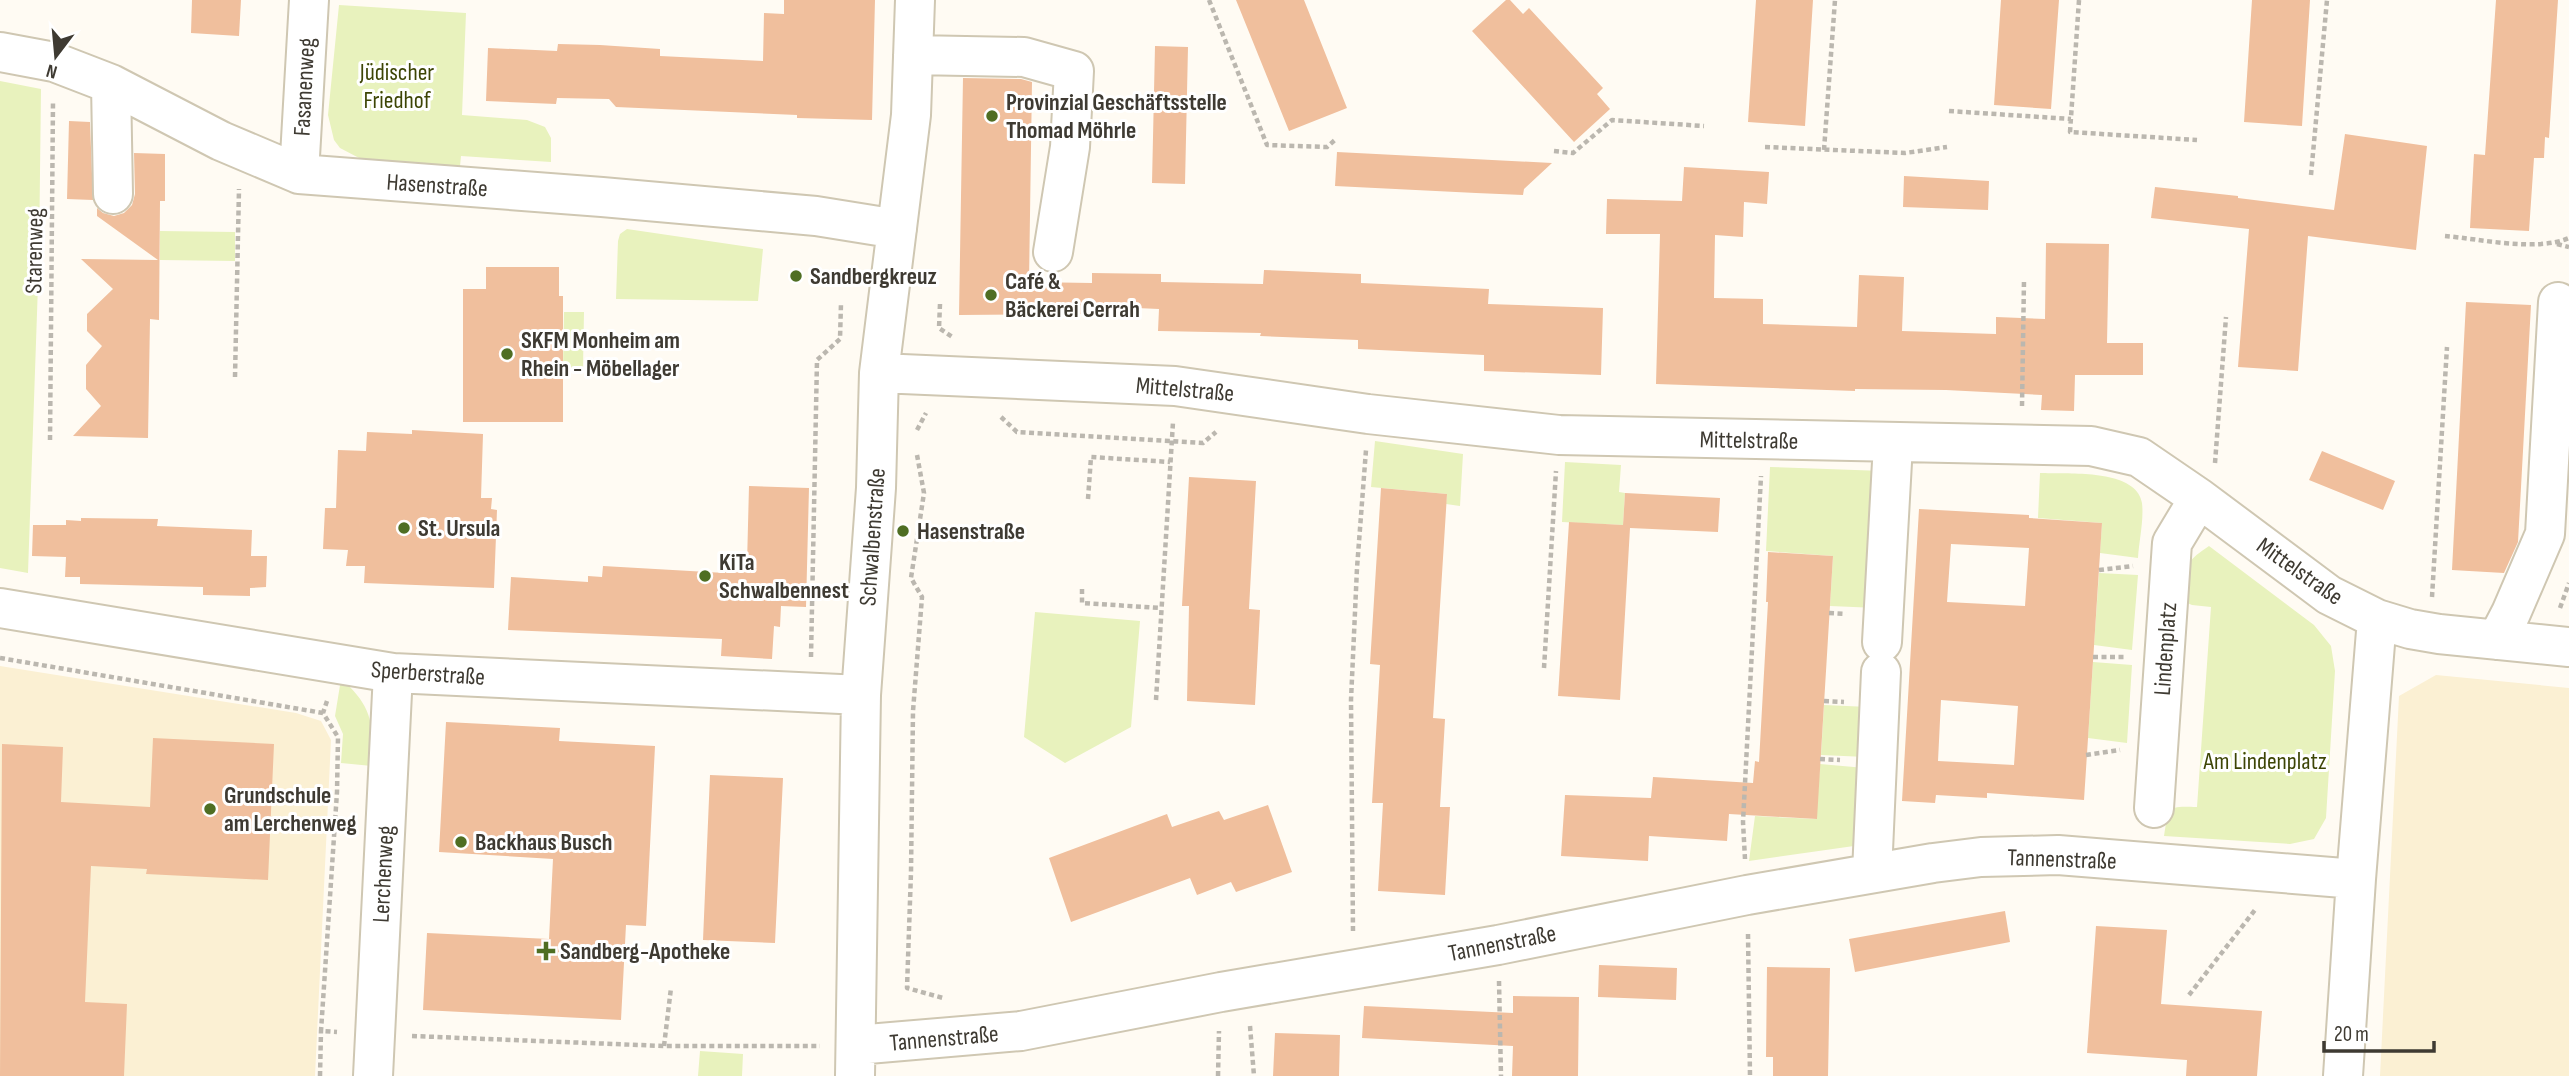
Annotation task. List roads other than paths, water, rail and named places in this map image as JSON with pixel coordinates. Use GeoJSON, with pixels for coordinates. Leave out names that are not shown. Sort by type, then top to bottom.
{"type":"FeatureCollection","features":[{"type":"Feature","properties":{"kind":"street","name":"Fasanenweg"},"geometry":{"type":"LineString","coordinates":[[299,174],[309,0]]}},
{"type":"Feature","properties":{"kind":"street","name":"Schwalbenstraße"},"geometry":{"type":"LineString","coordinates":[[855,1061],[861,695],[876,488],[879,373],[911,115],[915,0]]}},
{"type":"Feature","properties":{"kind":"street","name":"Hasenstraße"},"geometry":{"type":"LineString","coordinates":[[0,51],[54,62],[111,84],[240,149],[299,174],[816,216],[897,229]]}},
{"type":"Feature","properties":{"kind":"street"},"geometry":{"type":"LineString","coordinates":[[913,55],[1024,57],[1074,71],[1070,147],[1053,252]]}},
{"type":"Feature","properties":{"kind":"street"},"geometry":{"type":"LineString","coordinates":[[111,84],[113,194]]}},
{"type":"Feature","properties":{"kind":"street"},"geometry":{"type":"LineString","coordinates":[[2497,640],[2545,534],[2558,302]]}},
{"type":"Feature","properties":{"kind":"street","name":"Mittelstraße"},"geometry":{"type":"LineString","coordinates":[[879,373],[1175,386],[1368,414],[1559,435],[2091,446],[2139,457],[2207,485],[2329,595],[2377,620],[2439,634],[2569,647]]}},
{"type":"Feature","properties":{"kind":"street"},"geometry":{"type":"LineString","coordinates":[[1872,873],[1893,444]]}},
{"type":"Feature","properties":{"kind":"street","name":"Lindenplatz"},"geometry":{"type":"LineString","coordinates":[[2154,807],[2172,543],[2207,485]]}},
{"type":"Feature","properties":{"kind":"street","name":"Sperberstraße"},"geometry":{"type":"LineString","coordinates":[[0,608],[393,673],[861,695]]}},
{"type":"Feature","properties":{"kind":"street"},"geometry":{"type":"LineString","coordinates":[[2343,1076],[2377,620]]}},
{"type":"Feature","properties":{"kind":"street","name":"Lerchenweg"},"geometry":{"type":"LineString","coordinates":[[373,1076],[393,673]]}},
{"type":"Feature","properties":{"kind":"street","name":"Tannenstraße"},"geometry":{"type":"LineString","coordinates":[[855,1061],[1247,987],[1498,945],[1747,895],[1933,863],[2058,855],[2356,879]]}},
{"type":"Feature","properties":{"kind":"place","name":"Provinzial Geschäftsstelle Thomad Möhrle"},"geometry":{"type":"Point","coordinates":[992,116]}},
{"type":"Feature","properties":{"kind":"place","name":"Sandbergkreuz"},"geometry":{"type":"Point","coordinates":[796,276]}},
{"type":"Feature","properties":{"kind":"place","name":"Café & Bäckerei Cerrah"},"geometry":{"type":"Point","coordinates":[991,295]}},
{"type":"Feature","properties":{"kind":"place","name":"SKFM Monheim am Rhein - Möbellager"},"geometry":{"type":"Point","coordinates":[507,354]}},
{"type":"Feature","properties":{"kind":"place","name":"St. Ursula"},"geometry":{"type":"Point","coordinates":[404,528]}},
{"type":"Feature","properties":{"kind":"place","name":"Hasenstraße"},"geometry":{"type":"Point","coordinates":[903,531]}},
{"type":"Feature","properties":{"kind":"place","name":"KiTa Schwalbennest"},"geometry":{"type":"Point","coordinates":[705,576]}},
{"type":"Feature","properties":{"kind":"place","name":"Grundschule am Lerchenweg"},"geometry":{"type":"Point","coordinates":[210,809]}},
{"type":"Feature","properties":{"kind":"place","name":"Backhaus Busch"},"geometry":{"type":"Point","coordinates":[461,842]}},
{"type":"Feature","properties":{"kind":"place","name":"Sandberg-Apotheke"},"geometry":{"type":"Point","coordinates":[546,951]}},
{"type":"Feature","properties":{"kind":"park label","name":"Jüdischer Friedhof"},"geometry":{"type":"Point","coordinates":[397,86]}},
{"type":"Feature","properties":{"kind":"park label","name":"Am Lindenplatz"},"geometry":{"type":"Point","coordinates":[2265,761]}}]}
